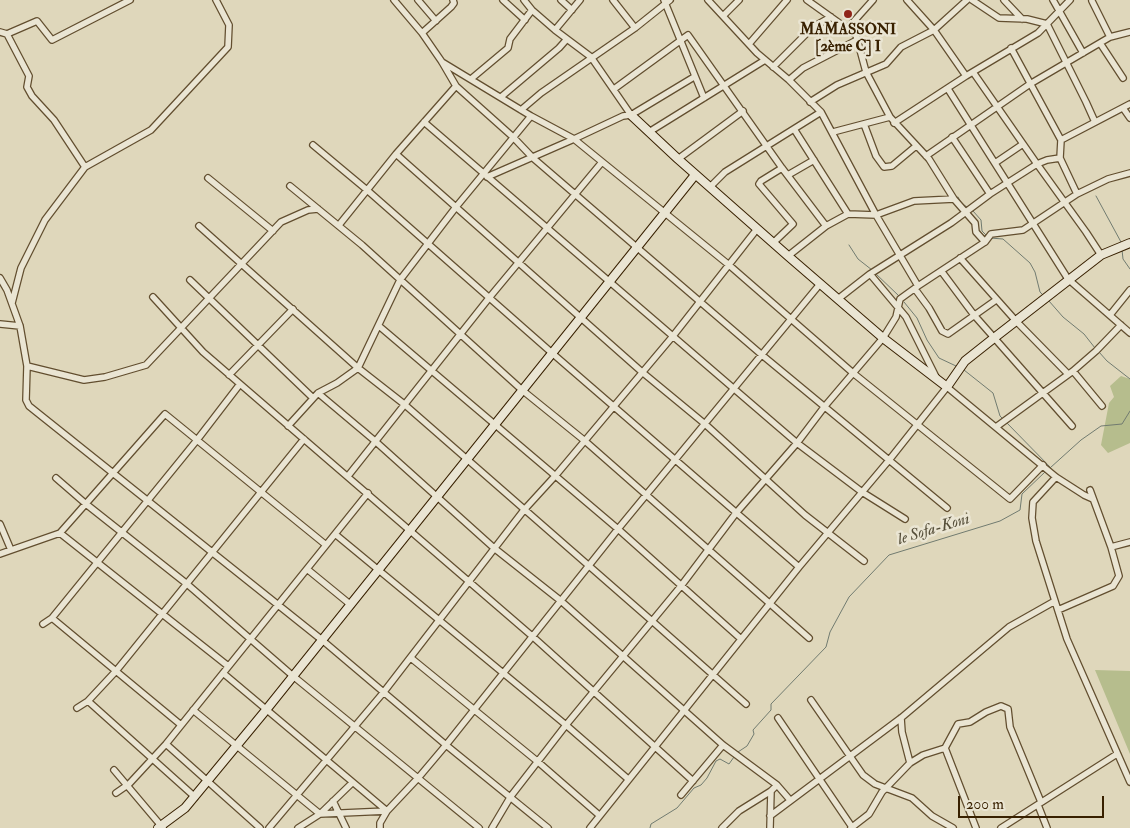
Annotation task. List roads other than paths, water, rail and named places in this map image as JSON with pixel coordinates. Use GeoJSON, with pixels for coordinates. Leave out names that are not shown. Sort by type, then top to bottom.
{"type":"FeatureCollection","features":[{"type":"Feature","properties":{"kind":"street"},"geometry":{"type":"LineString","coordinates":[[0,32],[7,34],[37,21],[52,40],[130,0]]}},
{"type":"Feature","properties":{"kind":"street"},"geometry":{"type":"LineString","coordinates":[[12,303],[21,268],[45,220],[85,167],[151,130],[228,46],[229,25],[216,0]]}},
{"type":"Feature","properties":{"kind":"street"},"geometry":{"type":"LineString","coordinates":[[394,0],[422,34],[456,86],[514,137],[533,158],[762,355],[947,508]]}},
{"type":"Feature","properties":{"kind":"street"},"geometry":{"type":"LineString","coordinates":[[418,0],[436,21]]}},
{"type":"Feature","properties":{"kind":"street"},"geometry":{"type":"LineString","coordinates":[[422,34],[451,7],[454,3],[453,0]]}},
{"type":"Feature","properties":{"kind":"street"},"geometry":{"type":"LineString","coordinates":[[503,0],[525,20]]}},
{"type":"Feature","properties":{"kind":"street"},"geometry":{"type":"LineString","coordinates":[[524,0],[532,10],[555,30],[591,57],[631,115],[695,175],[883,338],[947,387],[1056,477],[1084,495],[1094,499]]}},
{"type":"Feature","properties":{"kind":"street"},"geometry":{"type":"LineString","coordinates":[[562,0],[572,10]]}},
{"type":"Feature","properties":{"kind":"street"},"geometry":{"type":"LineString","coordinates":[[555,30],[580,0]]}},
{"type":"Feature","properties":{"kind":"street"},"geometry":{"type":"LineString","coordinates":[[613,0],[635,28]]}},
{"type":"Feature","properties":{"kind":"street"},"geometry":{"type":"LineString","coordinates":[[708,0],[765,60],[789,80],[821,112],[847,164],[916,287],[945,333],[950,332],[996,300]]}},
{"type":"Feature","properties":{"kind":"street"},"geometry":{"type":"LineString","coordinates":[[723,16],[739,0]]}},
{"type":"Feature","properties":{"kind":"street"},"geometry":{"type":"LineString","coordinates":[[749,44],[787,0]]}},
{"type":"Feature","properties":{"kind":"street"},"geometry":{"type":"LineString","coordinates":[[806,0],[856,36],[866,72],[892,120],[926,156],[954,199],[969,210],[976,223],[976,232],[988,239]]}},
{"type":"Feature","properties":{"kind":"street"},"geometry":{"type":"LineString","coordinates":[[907,0],[934,30],[966,76]]}},
{"type":"Feature","properties":{"kind":"street"},"geometry":{"type":"LineString","coordinates":[[810,102],[837,85],[886,64],[902,46],[934,30],[967,0]]}},
{"type":"Feature","properties":{"kind":"street"},"geometry":{"type":"LineString","coordinates":[[972,0],[999,18],[1022,19],[1047,24]]}},
{"type":"Feature","properties":{"kind":"street"},"geometry":{"type":"LineString","coordinates":[[1004,0],[1022,19]]}},
{"type":"Feature","properties":{"kind":"street"},"geometry":{"type":"LineString","coordinates":[[1053,0],[1083,53]]}},
{"type":"Feature","properties":{"kind":"street"},"geometry":{"type":"LineString","coordinates":[[832,132],[864,124],[892,120],[948,89],[1011,48],[1038,33],[1070,0]]}},
{"type":"Feature","properties":{"kind":"street"},"geometry":{"type":"LineString","coordinates":[[521,110],[541,92],[635,28],[667,1],[680,41],[704,98]]}},
{"type":"Feature","properties":{"kind":"street"},"geometry":{"type":"LineString","coordinates":[[847,29],[870,1]]}},
{"type":"Feature","properties":{"kind":"street"},"geometry":{"type":"LineString","coordinates":[[1092,1],[1110,37]]}},
{"type":"Feature","properties":{"kind":"street"},"geometry":{"type":"LineString","coordinates":[[471,79],[508,48],[510,40],[532,10]]}},
{"type":"Feature","properties":{"kind":"street"},"geometry":{"type":"LineString","coordinates":[[773,67],[813,27],[831,17]]}},
{"type":"Feature","properties":{"kind":"street"},"geometry":{"type":"LineString","coordinates":[[1047,24],[1095,122]]}},
{"type":"Feature","properties":{"kind":"street"},"geometry":{"type":"LineString","coordinates":[[926,156],[1030,84],[1110,37],[1130,32]]}},
{"type":"Feature","properties":{"kind":"street"},"geometry":{"type":"LineString","coordinates":[[7,34],[29,76],[27,87],[32,96],[54,120],[85,167]]}},
{"type":"Feature","properties":{"kind":"street"},"geometry":{"type":"LineString","coordinates":[[614,90],[688,35],[782,168],[826,226]]}},
{"type":"Feature","properties":{"kind":"street"},"geometry":{"type":"LineString","coordinates":[[501,97],[567,39]]}},
{"type":"Feature","properties":{"kind":"street"},"geometry":{"type":"LineString","coordinates":[[789,80],[803,68],[858,40]]}},
{"type":"Feature","properties":{"kind":"street"},"geometry":{"type":"LineString","coordinates":[[1100,43],[1123,78]]}},
{"type":"Feature","properties":{"kind":"street"},"geometry":{"type":"LineString","coordinates":[[1011,48],[1060,140],[1060,158],[1077,194]]}},
{"type":"Feature","properties":{"kind":"street"},"geometry":{"type":"LineString","coordinates":[[649,132],[765,60]]}},
{"type":"Feature","properties":{"kind":"street"},"geometry":{"type":"LineString","coordinates":[[442,62],[531,116],[574,139],[729,265],[853,373],[1010,499],[1043,465]]}},
{"type":"Feature","properties":{"kind":"street"},"geometry":{"type":"LineString","coordinates":[[973,72],[1101,256]]}},
{"type":"Feature","properties":{"kind":"street"},"geometry":{"type":"LineString","coordinates":[[486,175],[533,158],[623,116],[631,115],[694,77]]}},
{"type":"Feature","properties":{"kind":"street"},"geometry":{"type":"LineString","coordinates":[[339,225],[396,154],[456,86]]}},
{"type":"Feature","properties":{"kind":"street"},"geometry":{"type":"LineString","coordinates":[[948,89],[1068,280],[1130,333]]}},
{"type":"Feature","properties":{"kind":"street"},"geometry":{"type":"LineString","coordinates":[[1060,140],[1130,104]]}},
{"type":"Feature","properties":{"kind":"street"},"geometry":{"type":"LineString","coordinates":[[1123,108],[1130,118]]}},
{"type":"Feature","properties":{"kind":"street"},"geometry":{"type":"LineString","coordinates":[[678,159],[743,112]]}},
{"type":"Feature","properties":{"kind":"street"},"geometry":{"type":"LineString","coordinates":[[710,187],[725,172],[821,112]]}},
{"type":"Feature","properties":{"kind":"street"},"geometry":{"type":"LineString","coordinates":[[288,426],[318,392],[337,383],[358,368],[400,280],[456,207],[486,175],[531,116]]}},
{"type":"Feature","properties":{"kind":"street"},"geometry":{"type":"LineString","coordinates":[[424,122],[733,390],[797,443],[862,492],[906,519]]}},
{"type":"Feature","properties":{"kind":"street"},"geometry":{"type":"LineString","coordinates":[[864,124],[876,156],[884,167],[892,166],[916,146]]}},
{"type":"Feature","properties":{"kind":"street"},"geometry":{"type":"LineString","coordinates":[[794,129],[848,214]]}},
{"type":"Feature","properties":{"kind":"street"},"geometry":{"type":"LineString","coordinates":[[952,138],[990,194]]}},
{"type":"Feature","properties":{"kind":"street"},"geometry":{"type":"LineString","coordinates":[[995,163],[1023,144]]}},
{"type":"Feature","properties":{"kind":"street"},"geometry":{"type":"LineString","coordinates":[[313,146],[367,190],[552,354],[799,566]]}},
{"type":"Feature","properties":{"kind":"street"},"geometry":{"type":"LineString","coordinates":[[396,154],[828,534],[864,561]]}},
{"type":"Feature","properties":{"kind":"street"},"geometry":{"type":"LineString","coordinates":[[838,299],[872,272],[1037,164],[1060,158]]}},
{"type":"Feature","properties":{"kind":"street"},"geometry":{"type":"LineString","coordinates":[[788,175],[814,160]]}},
{"type":"Feature","properties":{"kind":"street"},"geometry":{"type":"LineString","coordinates":[[348,476],[431,369],[602,162]]}},
{"type":"Feature","properties":{"kind":"street"},"geometry":{"type":"LineString","coordinates":[[773,243],[793,224],[759,184],[761,180],[782,168]]}},
{"type":"Feature","properties":{"kind":"street"},"geometry":{"type":"LineString","coordinates":[[492,828],[511,796],[537,761],[622,655],[681,586],[736,513],[797,443],[825,406],[883,338],[896,317],[900,299],[942,272],[988,239],[991,234],[1024,230],[1077,194],[1108,179],[1130,173]]}},
{"type":"Feature","properties":{"kind":"street"},"geometry":{"type":"LineString","coordinates":[[114,770],[160,827],[179,814],[237,746],[351,605],[695,175]]}},
{"type":"Feature","properties":{"kind":"street"},"geometry":{"type":"LineString","coordinates":[[208,178],[273,231]]}},
{"type":"Feature","properties":{"kind":"street"},"geometry":{"type":"LineString","coordinates":[[290,186],[339,225],[523,390],[647,495],[809,638]]}},
{"type":"Feature","properties":{"kind":"street"},"geometry":{"type":"LineString","coordinates":[[788,256],[826,226],[848,214],[876,215],[914,201],[954,199]]}},
{"type":"Feature","properties":{"kind":"street"},"geometry":{"type":"LineString","coordinates":[[27,366],[84,380],[105,377],[146,365],[281,222],[308,210],[318,209]]}},
{"type":"Feature","properties":{"kind":"street"},"geometry":{"type":"LineString","coordinates":[[199,226],[358,368],[404,404],[746,704]]}},
{"type":"Feature","properties":{"kind":"street"},"geometry":{"type":"LineString","coordinates":[[269,828],[383,693],[524,510],[556,475],[673,336],[758,230]]}},
{"type":"Feature","properties":{"kind":"street"},"geometry":{"type":"LineString","coordinates":[[590,828],[799,566],[890,460],[965,361],[1101,256],[1130,243]]}},
{"type":"Feature","properties":{"kind":"street"},"geometry":{"type":"LineString","coordinates":[[960,258],[1016,321],[1102,406]]}},
{"type":"Feature","properties":{"kind":"street"},"geometry":{"type":"LineString","coordinates":[[872,272],[897,308],[906,317],[938,380]]}},
{"type":"Feature","properties":{"kind":"street"},"geometry":{"type":"LineString","coordinates":[[942,272],[974,315],[1072,426]]}},
{"type":"Feature","properties":{"kind":"street"},"geometry":{"type":"LineString","coordinates":[[0,278],[20,326],[27,366],[26,400],[29,406],[322,640],[383,693],[548,828]]}},
{"type":"Feature","properties":{"kind":"street"},"geometry":{"type":"LineString","coordinates":[[190,280],[313,398]]}},
{"type":"Feature","properties":{"kind":"street"},"geometry":{"type":"LineString","coordinates":[[378,826],[386,811],[419,778],[618,530],[820,284]]}},
{"type":"Feature","properties":{"kind":"street"},"geometry":{"type":"LineString","coordinates":[[1110,315],[1130,290]]}},
{"type":"Feature","properties":{"kind":"street"},"geometry":{"type":"LineString","coordinates":[[153,297],[203,352],[594,690],[693,781]]}},
{"type":"Feature","properties":{"kind":"street"},"geometry":{"type":"LineString","coordinates":[[229,375],[293,310]]}},
{"type":"Feature","properties":{"kind":"street"},"geometry":{"type":"LineString","coordinates":[[0,324],[20,326]]}},
{"type":"Feature","properties":{"kind":"street"},"geometry":{"type":"LineString","coordinates":[[996,427],[1070,373],[1098,350],[1121,325]]}},
{"type":"Feature","properties":{"kind":"street"},"geometry":{"type":"LineString","coordinates":[[379,326],[556,475],[741,639]]}},
{"type":"Feature","properties":{"kind":"street"},"geometry":{"type":"LineString","coordinates":[[43,624],[52,618],[197,440],[240,384]]}},
{"type":"Feature","properties":{"kind":"street"},"geometry":{"type":"LineString","coordinates":[[318,392],[438,496],[494,548],[561,601],[684,712],[722,745],[777,785],[790,800]]}},
{"type":"Feature","properties":{"kind":"street"},"geometry":{"type":"LineString","coordinates":[[0,554],[60,533],[165,414],[326,545]]}},
{"type":"Feature","properties":{"kind":"street"},"geometry":{"type":"LineString","coordinates":[[77,708],[88,701],[116,671],[304,439]]}},
{"type":"Feature","properties":{"kind":"street"},"geometry":{"type":"LineString","coordinates":[[1056,477],[1033,502],[1032,518],[1036,541],[1066,639],[1130,782]]}},
{"type":"Feature","properties":{"kind":"street"},"geometry":{"type":"LineString","coordinates":[[56,478],[479,828]]}},
{"type":"Feature","properties":{"kind":"street"},"geometry":{"type":"LineString","coordinates":[[1058,610],[1087,599],[1115,585],[1119,576],[1111,547],[1090,490]]}},
{"type":"Feature","properties":{"kind":"street"},"geometry":{"type":"LineString","coordinates":[[116,793],[127,786],[166,744],[368,493]]}},
{"type":"Feature","properties":{"kind":"street"},"geometry":{"type":"LineString","coordinates":[[0,524],[11,550]]}},
{"type":"Feature","properties":{"kind":"street"},"geometry":{"type":"LineString","coordinates":[[60,533],[228,666]]}},
{"type":"Feature","properties":{"kind":"street"},"geometry":{"type":"LineString","coordinates":[[335,534],[566,725],[628,779]]}},
{"type":"Feature","properties":{"kind":"street"},"geometry":{"type":"LineString","coordinates":[[1111,547],[1130,542]]}},
{"type":"Feature","properties":{"kind":"street"},"geometry":{"type":"LineString","coordinates":[[307,569],[351,605]]}},
{"type":"Feature","properties":{"kind":"street"},"geometry":{"type":"LineString","coordinates":[[770,816],[901,718],[1009,627],[1055,601]]}},
{"type":"Feature","properties":{"kind":"street"},"geometry":{"type":"LineString","coordinates":[[52,618],[181,725]]}},
{"type":"Feature","properties":{"kind":"street"},"geometry":{"type":"LineString","coordinates":[[411,658],[474,708],[600,816]]}},
{"type":"Feature","properties":{"kind":"street"},"geometry":{"type":"LineString","coordinates":[[222,673],[386,811]]}},
{"type":"Feature","properties":{"kind":"street"},"geometry":{"type":"LineString","coordinates":[[811,700],[864,776],[875,784],[912,798],[932,816],[953,828]]}},
{"type":"Feature","properties":{"kind":"street"},"geometry":{"type":"LineString","coordinates":[[88,701],[195,797]]}},
{"type":"Feature","properties":{"kind":"street"},"geometry":{"type":"LineString","coordinates":[[778,718],[852,828],[869,814],[885,788],[910,763],[923,755],[944,748],[958,724],[970,722],[986,712],[1001,706],[1008,709],[1010,727],[1040,804],[1047,828]]}},
{"type":"Feature","properties":{"kind":"street"},"geometry":{"type":"LineString","coordinates":[[193,710],[320,814],[386,811]]}},
{"type":"Feature","properties":{"kind":"street"},"geometry":{"type":"LineString","coordinates":[[901,718],[902,732],[910,763]]}},
{"type":"Feature","properties":{"kind":"street"},"geometry":{"type":"LineString","coordinates":[[166,744],[260,828]]}},
{"type":"Feature","properties":{"kind":"street"},"geometry":{"type":"LineString","coordinates":[[681,795],[722,745]]}},
{"type":"Feature","properties":{"kind":"street"},"geometry":{"type":"LineString","coordinates":[[944,748],[976,828]]}},
{"type":"Feature","properties":{"kind":"street"},"geometry":{"type":"LineString","coordinates":[[1001,828],[1117,754]]}},
{"type":"Feature","properties":{"kind":"street"},"geometry":{"type":"LineString","coordinates":[[298,828],[320,814],[352,783]]}},
{"type":"Feature","properties":{"kind":"street"},"geometry":{"type":"LineString","coordinates":[[722,828],[739,811],[771,791],[777,785]]}},
{"type":"Feature","properties":{"kind":"street"},"geometry":{"type":"LineString","coordinates":[[770,828],[771,791]]}},
{"type":"Feature","properties":{"kind":"street"},"geometry":{"type":"LineString","coordinates":[[334,801],[346,828]]}},
{"type":"Feature","properties":{"kind":"waterway"},"geometry":{"type":"LineString","coordinates":[[1096,196],[1121,242]]}},
{"type":"Feature","properties":{"kind":"waterway"},"geometry":{"type":"LineString","coordinates":[[958,197],[961,203],[967,207]]}},
{"type":"Feature","properties":{"kind":"waterway"},"geometry":{"type":"LineString","coordinates":[[973,211],[981,220],[982,231],[987,236]]}},
{"type":"Feature","properties":{"kind":"waterway"},"geometry":{"type":"LineString","coordinates":[[990,238],[1003,239],[1030,263],[1035,272],[1040,292],[1044,296]]}},
{"type":"Feature","properties":{"kind":"waterway"},"geometry":{"type":"LineString","coordinates":[[849,245],[858,259],[872,270]]}},
{"type":"Feature","properties":{"kind":"waterway"},"geometry":{"type":"LineString","coordinates":[[1122,250],[1123,259],[1130,269]]}},
{"type":"Feature","properties":{"kind":"waterway"},"geometry":{"type":"LineString","coordinates":[[875,273],[899,296]]}},
{"type":"Feature","properties":{"kind":"waterway"},"geometry":{"type":"LineString","coordinates":[[1049,301],[1063,317],[1084,334],[1095,348]]}},
{"type":"Feature","properties":{"kind":"waterway"},"geometry":{"type":"LineString","coordinates":[[904,302],[917,318],[927,340],[939,358],[956,366]]}},
{"type":"Feature","properties":{"kind":"waterway"},"geometry":{"type":"LineString","coordinates":[[1099,352],[1107,361],[1130,379]]}},
{"type":"Feature","properties":{"kind":"waterway"},"geometry":{"type":"LineString","coordinates":[[964,370],[993,393],[1000,416],[1003,419]]}},
{"type":"Feature","properties":{"kind":"waterway","name":"le Sofa-Koni"},"geometry":{"type":"LineString","coordinates":[[1050,468],[1081,440],[1101,426],[1122,424],[1130,411]]}},
{"type":"Feature","properties":{"kind":"waterway"},"geometry":{"type":"LineString","coordinates":[[1006,422],[1051,468]]}},
{"type":"Feature","properties":{"kind":"waterway","name":"le Sofa-Koni"},"geometry":{"type":"LineString","coordinates":[[738,752],[747,746],[754,734],[753,730],[771,710],[771,704],[826,647],[830,632],[849,597],[889,555],[1000,521],[1020,510],[1022,494],[1045,472]]}},
{"type":"Feature","properties":{"kind":"waterway","name":"le Sofa-Koni"},"geometry":{"type":"LineString","coordinates":[[650,828],[651,824],[677,808],[694,788],[701,785],[716,761],[720,759],[729,764],[734,757]]}},
{"type":"Feature","properties":{"kind":"place","name":"MAMASSONI [2ème C] I"},"geometry":{"type":"Point","coordinates":[848,14]}}]}
